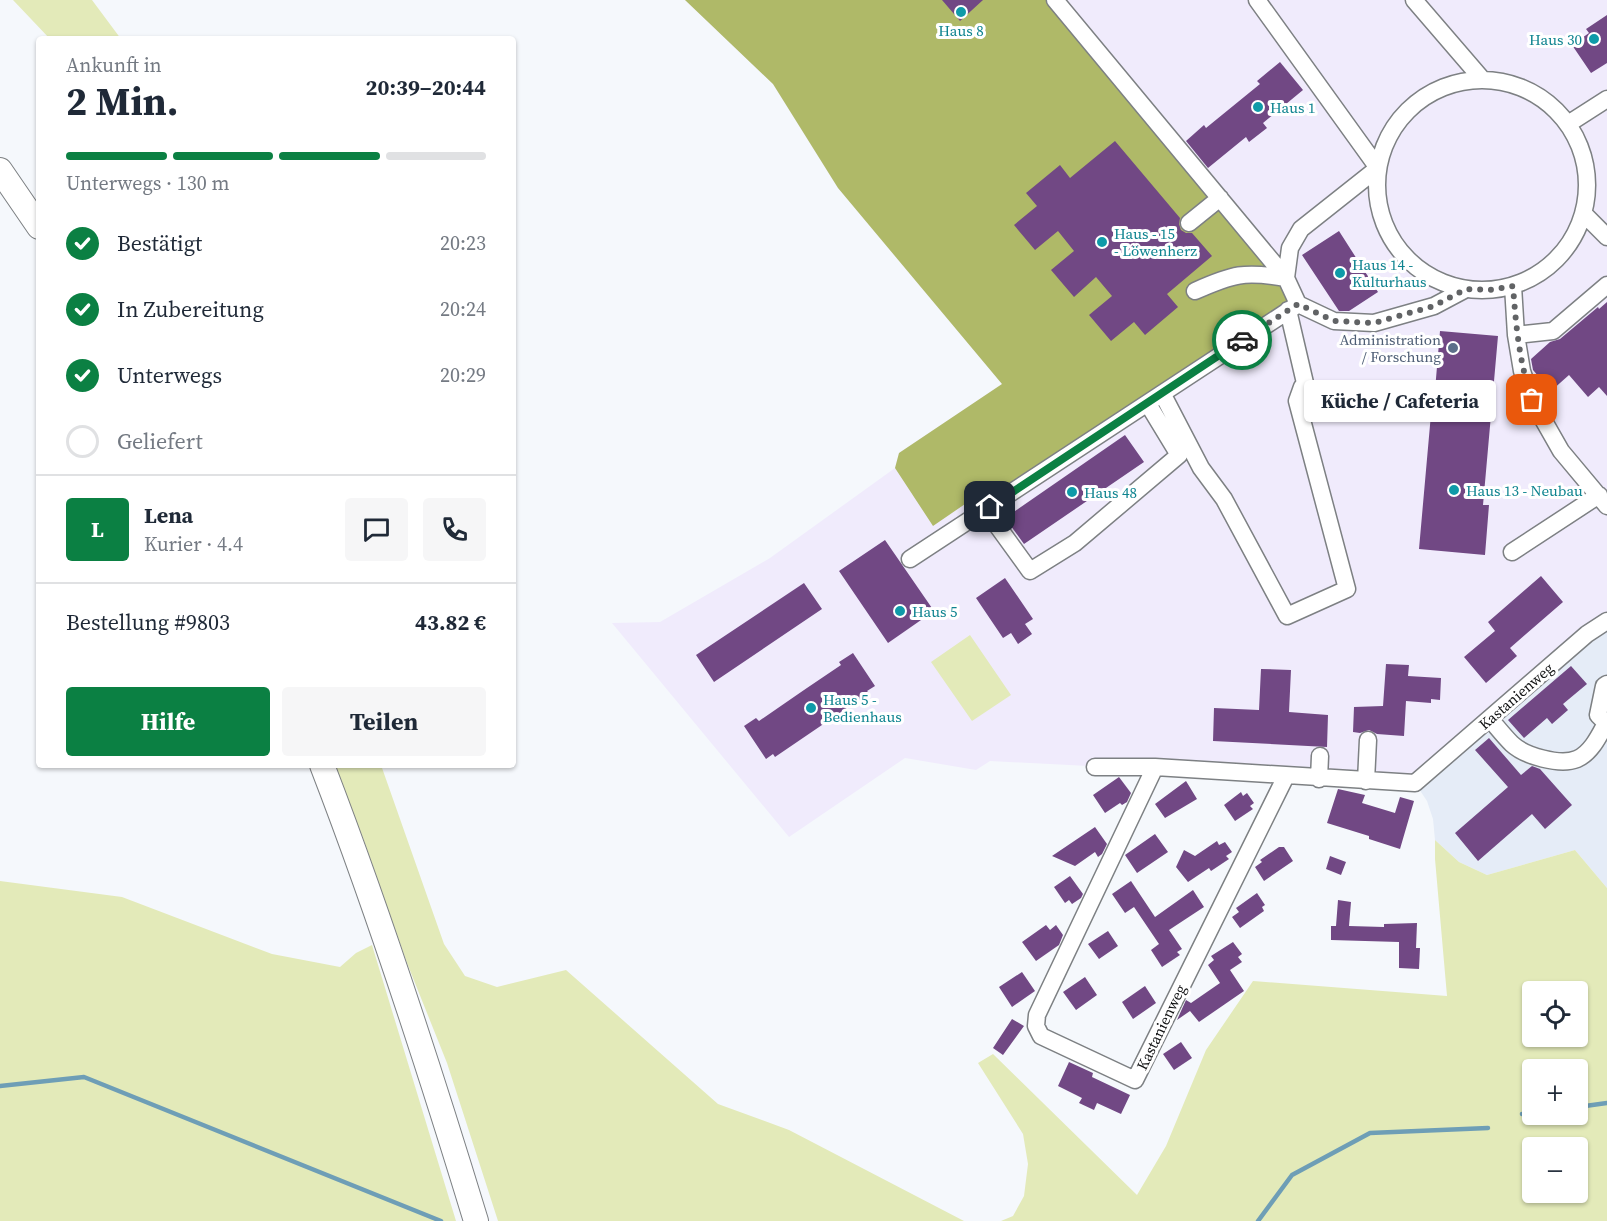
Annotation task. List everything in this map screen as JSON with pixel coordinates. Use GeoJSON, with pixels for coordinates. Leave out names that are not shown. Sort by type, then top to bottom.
{"type":"FeatureCollection","features":[{"type":"Feature","properties":{"kind":"highway"},"geometry":{"type":"LineString","coordinates":[[0,170],[36,223]]}},
{"type":"Feature","properties":{"kind":"highway"},"geometry":{"type":"LineString","coordinates":[[323,768],[350,837],[423,1048],[476,1221]]}},
{"type":"Feature","properties":{"kind":"street"},"geometry":{"type":"LineString","coordinates":[[1257,0],[1378,168]]}},
{"type":"Feature","properties":{"kind":"street"},"geometry":{"type":"LineString","coordinates":[[1414,0],[1482,79]]}},
{"type":"Feature","properties":{"kind":"street"},"geometry":{"type":"LineString","coordinates":[[1061,2],[1286,278]]}},
{"type":"Feature","properties":{"kind":"street"},"geometry":{"type":"LineString","coordinates":[[1482,79],[1507,82],[1530,91],[1551,105],[1568,124],[1581,149],[1587,171],[1584,214],[1575,236],[1562,254],[1545,270],[1513,286],[1490,290],[1466,289],[1438,280],[1414,265],[1395,244],[1383,220],[1379,203],[1378,168],[1385,144],[1397,123],[1413,104],[1457,82],[1482,79]]}},
{"type":"Feature","properties":{"kind":"street"},"geometry":{"type":"LineString","coordinates":[[1568,124],[1607,99]]}},
{"type":"Feature","properties":{"kind":"street"},"geometry":{"type":"LineString","coordinates":[[1156,399],[1224,499],[1287,616],[1347,589],[1297,401],[1305,383],[1286,278],[1290,248],[1301,229],[1378,168]]}},
{"type":"Feature","properties":{"kind":"street"},"geometry":{"type":"LineString","coordinates":[[1189,223],[1220,198]]}},
{"type":"Feature","properties":{"kind":"street"},"geometry":{"type":"LineString","coordinates":[[1584,214],[1607,237]]}},
{"type":"Feature","properties":{"kind":"street"},"geometry":{"type":"LineString","coordinates":[[1195,291],[1228,276],[1257,273],[1286,278]]}},
{"type":"Feature","properties":{"kind":"street"},"geometry":{"type":"LineString","coordinates":[[1516,334],[1553,331],[1607,285]]}},
{"type":"Feature","properties":{"kind":"street"},"geometry":{"type":"LineString","coordinates":[[1512,552],[1603,501],[1561,451],[1532,400],[1522,371],[1516,334],[1513,286]]}},
{"type":"Feature","properties":{"kind":"street"},"geometry":{"type":"LineString","coordinates":[[1293,307],[1334,321],[1374,323],[1434,306],[1466,289]]}},
{"type":"Feature","properties":{"kind":"street"},"geometry":{"type":"LineString","coordinates":[[910,559],[1293,307]]}},
{"type":"Feature","properties":{"kind":"street"},"geometry":{"type":"LineString","coordinates":[[996,525],[1029,571],[1075,543],[1179,455],[1156,399]]}},
{"type":"Feature","properties":{"kind":"street","name":"Kastanienweg"},"geometry":{"type":"LineString","coordinates":[[1095,767],[1155,767],[1286,777],[1415,783],[1587,634],[1607,621]]}},
{"type":"Feature","properties":{"kind":"street"},"geometry":{"type":"LineString","coordinates":[[1490,719],[1513,745],[1537,757],[1558,762],[1577,759],[1594,744],[1606,724],[1598,715],[1604,686],[1607,684]]}},
{"type":"Feature","properties":{"kind":"street"},"geometry":{"type":"LineString","coordinates":[[1366,781],[1368,740]]}},
{"type":"Feature","properties":{"kind":"street"},"geometry":{"type":"LineString","coordinates":[[1319,778],[1320,756]]}},
{"type":"Feature","properties":{"kind":"street","name":"Kastanienweg"},"geometry":{"type":"LineString","coordinates":[[1155,767],[1037,1015],[1036,1026],[1041,1036],[1135,1080],[1286,777]]}},
{"type":"Feature","properties":{"kind":"shaded area"},"geometry":{"type":"Polygon","coordinates":[[[685,0],[1607,0],[1607,621],[1415,783],[990,761],[976,770],[905,758],[789,837],[612,623],[660,622],[770,558],[895,468],[899,453],[1002,384],[838,188],[773,84],[685,0]]]}},
{"type":"Feature","properties":{"kind":"shaded area"},"geometry":{"type":"Polygon","coordinates":[[[1607,621],[1607,888],[1575,850],[1487,875],[1459,862],[1435,840],[1433,819],[1427,801],[1415,783],[1607,621]]]}},
{"type":"Feature","properties":{"kind":"green space"},"geometry":{"type":"Polygon","coordinates":[[[13,0],[92,0],[119,36],[47,36],[13,0]]]}},
{"type":"Feature","properties":{"kind":"green space"},"geometry":{"type":"Polygon","coordinates":[[[685,0],[1055,0],[1298,304],[1005,487],[984,491],[933,526],[895,468],[899,453],[1002,384],[838,188],[773,84],[685,0]]]}},
{"type":"Feature","properties":{"kind":"green space"},"geometry":{"type":"Polygon","coordinates":[[[970,635],[1011,695],[972,721],[931,662],[970,635]]]}},
{"type":"Feature","properties":{"kind":"green space"},"geometry":{"type":"Polygon","coordinates":[[[335,768],[382,768],[444,944],[465,976],[497,987],[566,970],[718,1104],[789,1130],[964,1221],[498,1221],[447,1063],[407,963],[363,838],[335,768]]]}},
{"type":"Feature","properties":{"kind":"green space"},"geometry":{"type":"Polygon","coordinates":[[[1435,840],[1459,862],[1487,875],[1575,850],[1607,888],[1607,1221],[1001,1221],[1013,1216],[1024,1196],[1028,1164],[1023,1134],[978,1063],[993,1054],[1137,1195],[1166,1146],[1206,1050],[1253,981],[1447,996],[1435,840]]]}},
{"type":"Feature","properties":{"kind":"green space"},"geometry":{"type":"Polygon","coordinates":[[[0,881],[122,897],[272,954],[340,967],[356,953],[372,945],[456,1221],[0,1221],[0,881]]]}},
{"type":"Feature","properties":{"kind":"building","name":"Haus 8"},"geometry":{"type":"Polygon","coordinates":[[[942,0],[983,0],[960,21],[942,0]]]}},
{"type":"Feature","properties":{"kind":"building","name":"Haus 30"},"geometry":{"type":"Polygon","coordinates":[[[1607,15],[1607,63],[1591,73],[1572,45],[1589,33],[1586,29],[1607,15]]]}},
{"type":"Feature","properties":{"kind":"building","name":"Haus 1"},"geometry":{"type":"Polygon","coordinates":[[[1280,62],[1303,90],[1263,123],[1267,128],[1249,142],[1246,137],[1208,168],[1186,141],[1204,125],[1206,128],[1260,84],[1257,81],[1280,62]]]}},
{"type":"Feature","properties":{"kind":"building","name":"Haus - 15 - Löwenherz"},"geometry":{"type":"Polygon","coordinates":[[[1115,141],[1180,218],[1181,230],[1192,233],[1212,256],[1167,294],[1178,307],[1145,335],[1134,322],[1111,341],[1089,315],[1112,296],[1096,277],[1074,297],[1051,270],[1074,251],[1058,231],[1035,250],[1014,225],[1037,206],[1026,193],[1060,165],[1070,178],[1115,141]]]}},
{"type":"Feature","properties":{"kind":"building","name":"Haus 14 - Kulturhaus"},"geometry":{"type":"Polygon","coordinates":[[[1339,231],[1378,292],[1349,311],[1339,311],[1302,255],[1339,231]]]}},
{"type":"Feature","properties":{"kind":"building"},"geometry":{"type":"Polygon","coordinates":[[[1607,302],[1607,396],[1599,387],[1588,397],[1569,375],[1551,391],[1533,370],[1531,359],[1550,342],[1560,339],[1607,302]]]}},
{"type":"Feature","properties":{"kind":"building","name":"Haus 13 - Neubau"},"geometry":{"type":"Polygon","coordinates":[[[1440,331],[1498,336],[1483,505],[1489,505],[1485,555],[1419,549],[1440,331]]]}},
{"type":"Feature","properties":{"kind":"building","name":"Haus 48"},"geometry":{"type":"Polygon","coordinates":[[[1125,435],[1144,462],[1024,544],[1005,518],[1125,435]]]}},
{"type":"Feature","properties":{"kind":"building"},"geometry":{"type":"Polygon","coordinates":[[[885,540],[934,611],[888,643],[839,571],[885,540]]]}},
{"type":"Feature","properties":{"kind":"building"},"geometry":{"type":"Polygon","coordinates":[[[1541,576],[1563,602],[1510,648],[1517,656],[1486,683],[1464,657],[1495,631],[1488,622],[1541,576]]]}},
{"type":"Feature","properties":{"kind":"building"},"geometry":{"type":"Polygon","coordinates":[[[1005,578],[1033,619],[1025,624],[1032,634],[1018,644],[1011,633],[1003,638],[976,598],[1005,578]]]}},
{"type":"Feature","properties":{"kind":"building"},"geometry":{"type":"Polygon","coordinates":[[[804,583],[822,609],[714,682],[696,655],[804,583]]]}},
{"type":"Feature","properties":{"kind":"building","name":"Haus 5 - Bedienhaus"},"geometry":{"type":"Polygon","coordinates":[[[853,653],[875,686],[867,691],[869,693],[775,757],[773,754],[766,759],[744,726],[756,718],[759,721],[841,665],[839,662],[853,653]]]}},
{"type":"Feature","properties":{"kind":"building"},"geometry":{"type":"Polygon","coordinates":[[[1386,664],[1409,665],[1408,676],[1441,678],[1440,700],[1431,699],[1431,703],[1406,701],[1404,736],[1377,734],[1369,730],[1360,733],[1353,732],[1354,707],[1383,706],[1386,664]]]}},
{"type":"Feature","properties":{"kind":"building"},"geometry":{"type":"Polygon","coordinates":[[[1571,666],[1587,684],[1563,704],[1568,710],[1552,724],[1547,718],[1524,738],[1508,720],[1571,666]]]}},
{"type":"Feature","properties":{"kind":"building"},"geometry":{"type":"Polygon","coordinates":[[[1261,669],[1291,670],[1289,712],[1328,715],[1327,747],[1213,741],[1214,708],[1259,710],[1261,669]]]}},
{"type":"Feature","properties":{"kind":"building"},"geometry":{"type":"Polygon","coordinates":[[[1489,738],[1521,775],[1532,766],[1540,769],[1572,805],[1545,829],[1532,814],[1478,861],[1455,833],[1508,787],[1475,750],[1489,738]]]}},
{"type":"Feature","properties":{"kind":"building"},"geometry":{"type":"Polygon","coordinates":[[[1119,777],[1131,793],[1127,802],[1122,805],[1120,803],[1105,813],[1093,795],[1119,777]]]}},
{"type":"Feature","properties":{"kind":"building"},"geometry":{"type":"Polygon","coordinates":[[[1186,781],[1197,799],[1165,818],[1155,804],[1186,781]]]}},
{"type":"Feature","properties":{"kind":"building"},"geometry":{"type":"Polygon","coordinates":[[[1338,789],[1365,795],[1362,803],[1395,813],[1400,797],[1414,801],[1400,849],[1369,839],[1369,836],[1327,823],[1338,789]]]}},
{"type":"Feature","properties":{"kind":"building"},"geometry":{"type":"Polygon","coordinates":[[[1241,792],[1243,796],[1247,793],[1254,803],[1250,806],[1253,809],[1235,821],[1224,805],[1241,792]]]}},
{"type":"Feature","properties":{"kind":"building"},"geometry":{"type":"Polygon","coordinates":[[[1095,827],[1107,844],[1098,857],[1095,852],[1075,866],[1052,856],[1095,827]]]}},
{"type":"Feature","properties":{"kind":"building"},"geometry":{"type":"Polygon","coordinates":[[[1155,834],[1168,852],[1137,873],[1125,855],[1155,834]]]}},
{"type":"Feature","properties":{"kind":"building"},"geometry":{"type":"Polygon","coordinates":[[[1217,841],[1219,845],[1225,842],[1232,852],[1226,856],[1229,859],[1211,871],[1209,868],[1188,882],[1176,867],[1184,850],[1195,856],[1217,841]]]}},
{"type":"Feature","properties":{"kind":"building"},"geometry":{"type":"Polygon","coordinates":[[[1279,847],[1284,847],[1293,861],[1264,881],[1255,867],[1262,862],[1260,860],[1279,847]]]}},
{"type":"Feature","properties":{"kind":"building"},"geometry":{"type":"Polygon","coordinates":[[[1330,856],[1346,862],[1341,875],[1326,869],[1330,856]]]}},
{"type":"Feature","properties":{"kind":"building"},"geometry":{"type":"Polygon","coordinates":[[[1070,876],[1083,894],[1072,904],[1069,900],[1065,903],[1054,887],[1070,876]]]}},
{"type":"Feature","properties":{"kind":"building"},"geometry":{"type":"Polygon","coordinates":[[[1131,881],[1155,917],[1193,890],[1204,907],[1169,930],[1182,949],[1177,952],[1180,955],[1162,967],[1151,950],[1159,944],[1134,907],[1125,913],[1112,894],[1131,881]]]}},
{"type":"Feature","properties":{"kind":"building"},"geometry":{"type":"Polygon","coordinates":[[[1257,893],[1265,905],[1262,907],[1264,911],[1240,928],[1232,917],[1239,912],[1236,908],[1257,893]]]}},
{"type":"Feature","properties":{"kind":"building"},"geometry":{"type":"Polygon","coordinates":[[[1338,900],[1351,902],[1349,926],[1384,927],[1384,924],[1417,923],[1416,948],[1420,948],[1419,969],[1399,968],[1399,942],[1331,940],[1331,926],[1336,926],[1338,900]]]}},
{"type":"Feature","properties":{"kind":"building"},"geometry":{"type":"Polygon","coordinates":[[[1046,925],[1050,930],[1056,925],[1063,935],[1059,945],[1036,961],[1022,942],[1046,925]]]}},
{"type":"Feature","properties":{"kind":"building"},"geometry":{"type":"Polygon","coordinates":[[[1108,931],[1118,946],[1099,959],[1088,944],[1108,931]]]}},
{"type":"Feature","properties":{"kind":"building"},"geometry":{"type":"Polygon","coordinates":[[[1233,942],[1242,954],[1238,957],[1242,962],[1230,970],[1244,991],[1199,1022],[1190,1011],[1177,1020],[1186,1000],[1191,1003],[1220,983],[1208,965],[1214,960],[1211,956],[1233,942]]]}},
{"type":"Feature","properties":{"kind":"building"},"geometry":{"type":"Polygon","coordinates":[[[1022,972],[1035,991],[1012,1007],[999,987],[1022,972]]]}},
{"type":"Feature","properties":{"kind":"building"},"geometry":{"type":"Polygon","coordinates":[[[1085,977],[1097,995],[1076,1010],[1063,992],[1085,977]]]}},
{"type":"Feature","properties":{"kind":"building"},"geometry":{"type":"Polygon","coordinates":[[[1145,986],[1156,1003],[1133,1019],[1122,1002],[1145,986]]]}},
{"type":"Feature","properties":{"kind":"building"},"geometry":{"type":"Polygon","coordinates":[[[1012,1019],[1024,1026],[1003,1055],[993,1048],[1012,1019]]]}},
{"type":"Feature","properties":{"kind":"building"},"geometry":{"type":"Polygon","coordinates":[[[1181,1042],[1192,1058],[1174,1070],[1163,1054],[1181,1042]]]}},
{"type":"Feature","properties":{"kind":"building"},"geometry":{"type":"Polygon","coordinates":[[[1069,1062],[1093,1073],[1092,1077],[1130,1095],[1121,1114],[1097,1103],[1094,1110],[1079,1103],[1082,1098],[1058,1086],[1069,1062]]]}},
{"type":"Feature","properties":{"kind":"waterway"},"geometry":{"type":"LineString","coordinates":[[0,1086],[84,1077],[441,1221]]}},
{"type":"Feature","properties":{"kind":"waterway"},"geometry":{"type":"LineString","coordinates":[[1588,1106],[1607,1103]]}},
{"type":"Feature","properties":{"kind":"waterway"},"geometry":{"type":"LineString","coordinates":[[1258,1221],[1292,1175],[1370,1133],[1488,1128]]}},
{"type":"Feature","properties":{"kind":"way so far"},"geometry":{"type":"LineString","coordinates":[[1242,340],[1298,304],[1334,321],[1374,323],[1434,306],[1466,289],[1490,290],[1513,286],[1516,334],[1522,371],[1532,400]]}},
{"type":"Feature","properties":{"kind":"place","name":"Haus 8"},"geometry":{"type":"Point","coordinates":[961,12]}},
{"type":"Feature","properties":{"kind":"place","name":"Haus 30"},"geometry":{"type":"Point","coordinates":[1594,39]}},
{"type":"Feature","properties":{"kind":"place","name":"Haus 1"},"geometry":{"type":"Point","coordinates":[1258,107]}},
{"type":"Feature","properties":{"kind":"place","name":"Haus - 15 - Löwenherz"},"geometry":{"type":"Point","coordinates":[1102,242]}},
{"type":"Feature","properties":{"kind":"place","name":"Haus 14 - Kulturhaus"},"geometry":{"type":"Point","coordinates":[1340,273]}},
{"type":"Feature","properties":{"kind":"place","name":"Administration / Forschung"},"geometry":{"type":"Point","coordinates":[1453,348]}},
{"type":"Feature","properties":{"kind":"place","name":"Küche / Cafeteria"},"geometry":{"type":"Point","coordinates":[1532,400]}},
{"type":"Feature","properties":{"kind":"place","name":"Haus 13 - Neubau"},"geometry":{"type":"Point","coordinates":[1454,490]}},
{"type":"Feature","properties":{"kind":"place","name":"Haus 48"},"geometry":{"type":"Point","coordinates":[1072,492]}},
{"type":"Feature","properties":{"kind":"place","name":"Haus 5"},"geometry":{"type":"Point","coordinates":[900,611]}},
{"type":"Feature","properties":{"kind":"place","name":"Haus 5 - Bedienhaus"},"geometry":{"type":"Point","coordinates":[811,708]}},
{"type":"Feature","properties":{"kind":"route"},"geometry":{"type":"LineString","coordinates":[[990,507],[1163,395],[1242,340]]}}]}
